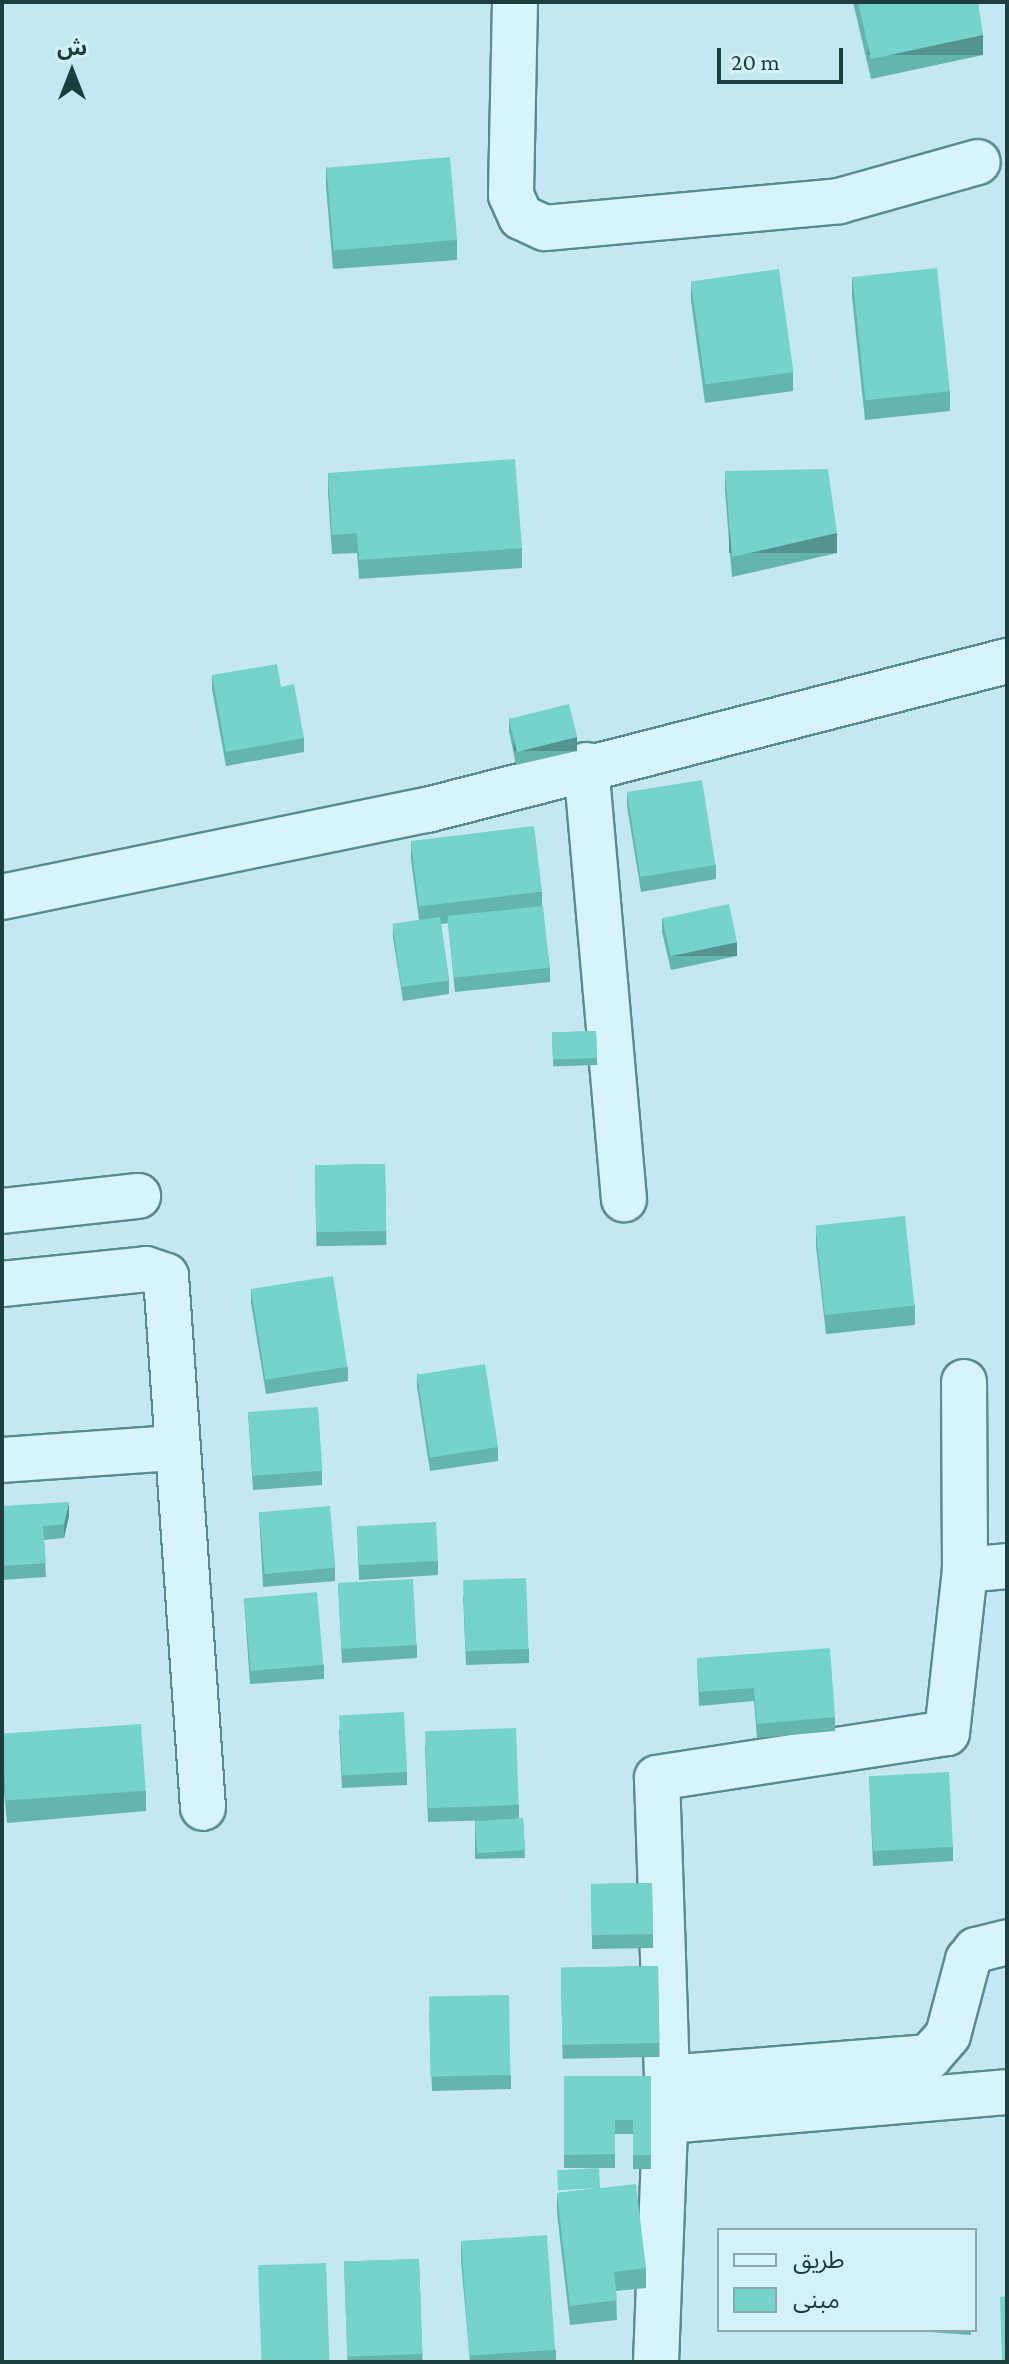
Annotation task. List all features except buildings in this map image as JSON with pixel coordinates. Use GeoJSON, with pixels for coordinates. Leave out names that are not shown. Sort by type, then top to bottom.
{"type":"FeatureCollection","features":[{"type":"Feature","properties":{"kind":"street"},"geometry":{"type":"LineString","coordinates":[[515,2],[511,195],[521,217],[545,228],[839,201],[978,162]]}},
{"type":"Feature","properties":{"kind":"street"},"geometry":{"type":"LineString","coordinates":[[2,897],[320,834],[1007,661]]}},
{"type":"Feature","properties":{"kind":"street"},"geometry":{"type":"LineString","coordinates":[[586,765],[624,1199]]}},
{"type":"Feature","properties":{"kind":"street"},"geometry":{"type":"LineString","coordinates":[[2,1211],[138,1196]]}},
{"type":"Feature","properties":{"kind":"street"},"geometry":{"type":"LineString","coordinates":[[2,1284],[163,1271],[173,1448],[203,1808]]}},
{"type":"Feature","properties":{"kind":"street"},"geometry":{"type":"LineString","coordinates":[[656,2362],[668,2099],[657,1778],[947,1733],[986,1568],[964,1382]]}},
{"type":"Feature","properties":{"kind":"street"},"geometry":{"type":"LineString","coordinates":[[2,1460],[173,1448]]}},
{"type":"Feature","properties":{"kind":"street"},"geometry":{"type":"LineString","coordinates":[[668,2099],[929,2057],[948,2035],[968,1960],[976,1950],[1007,1942]]}},
{"type":"Feature","properties":{"kind":"street"},"geometry":{"type":"LineString","coordinates":[[668,2099],[1007,2092]]}}]}
